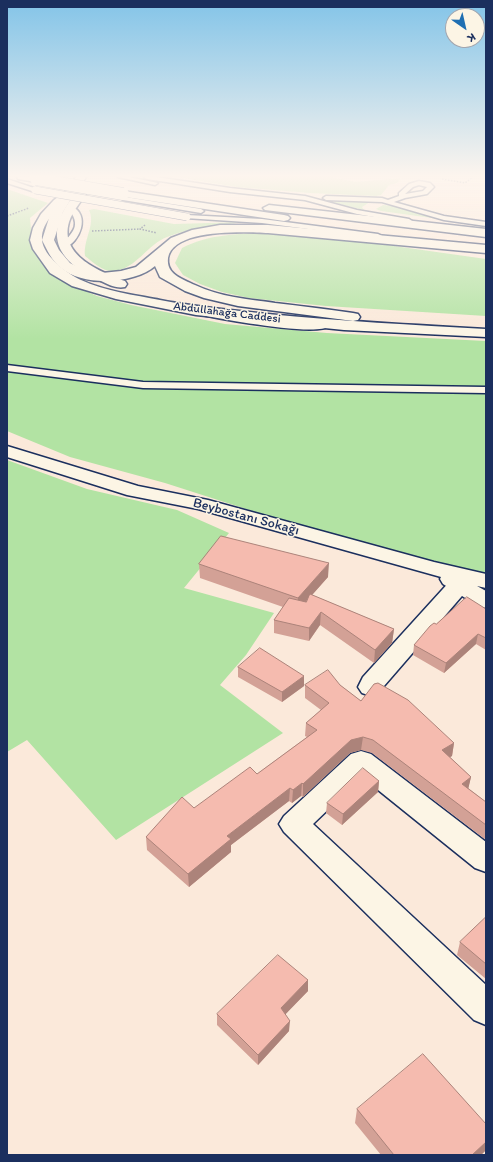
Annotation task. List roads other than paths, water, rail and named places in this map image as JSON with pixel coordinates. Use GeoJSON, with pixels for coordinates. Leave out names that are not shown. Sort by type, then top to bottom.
{"type":"FeatureCollection","features":[{"type":"Feature","properties":{"kind":"main road","name":"Abdullahağa Caddesi"},"geometry":{"type":"LineString","coordinates":[[38,231],[36,240],[41,253],[55,270],[77,283],[116,296],[196,311],[349,321],[486,334]]}},
{"type":"Feature","properties":{"kind":"main road"},"geometry":{"type":"LineString","coordinates":[[51,231],[48,240],[53,253],[69,269],[86,276],[104,277],[122,275],[142,269],[175,241],[197,233],[216,231]]}},
{"type":"Feature","properties":{"kind":"main road","name":"Abdullahağa Caddesi"},"geometry":{"type":"LineString","coordinates":[[62,231],[64,246],[73,258],[88,269],[104,277],[143,292],[174,300],[234,309],[304,314],[349,321],[486,323]]}},
{"type":"Feature","properties":{"kind":"main road"},"geometry":{"type":"LineString","coordinates":[[291,231],[454,247],[484,248]]}},
{"type":"Feature","properties":{"kind":"main road"},"geometry":{"type":"LineString","coordinates":[[376,231],[484,248]]}},
{"type":"Feature","properties":{"kind":"main road"},"geometry":{"type":"LineString","coordinates":[[471,231],[486,233]]}},
{"type":"Feature","properties":{"kind":"main road"},"geometry":{"type":"LineString","coordinates":[[163,252],[161,264],[165,274],[190,288],[208,295],[238,302],[349,321]]}},
{"type":"Feature","properties":{"kind":"main road","name":"Beybostanı Sokağı"},"geometry":{"type":"LineString","coordinates":[[7,451],[134,491],[201,504],[430,568],[486,581]]}},
{"type":"Feature","properties":{"kind":"main road"},"geometry":{"type":"LineString","coordinates":[[430,568],[460,584],[486,601]]}},
{"type":"Feature","properties":{"kind":"main road"},"geometry":{"type":"LineString","coordinates":[[371,687],[372,682],[460,584]]}},
{"type":"Feature","properties":{"kind":"main road"},"geometry":{"type":"LineString","coordinates":[[486,859],[361,761],[294,824],[486,1008]]}},
{"type":"Feature","properties":{"kind":"lane"},"geometry":{"type":"LineString","coordinates":[[346,231],[484,248]]}},
{"type":"Feature","properties":{"kind":"lane"},"geometry":{"type":"LineString","coordinates":[[474,231],[486,233]]}},
{"type":"Feature","properties":{"kind":"lane"},"geometry":{"type":"LineString","coordinates":[[7,368],[143,385],[486,390]]}}]}
